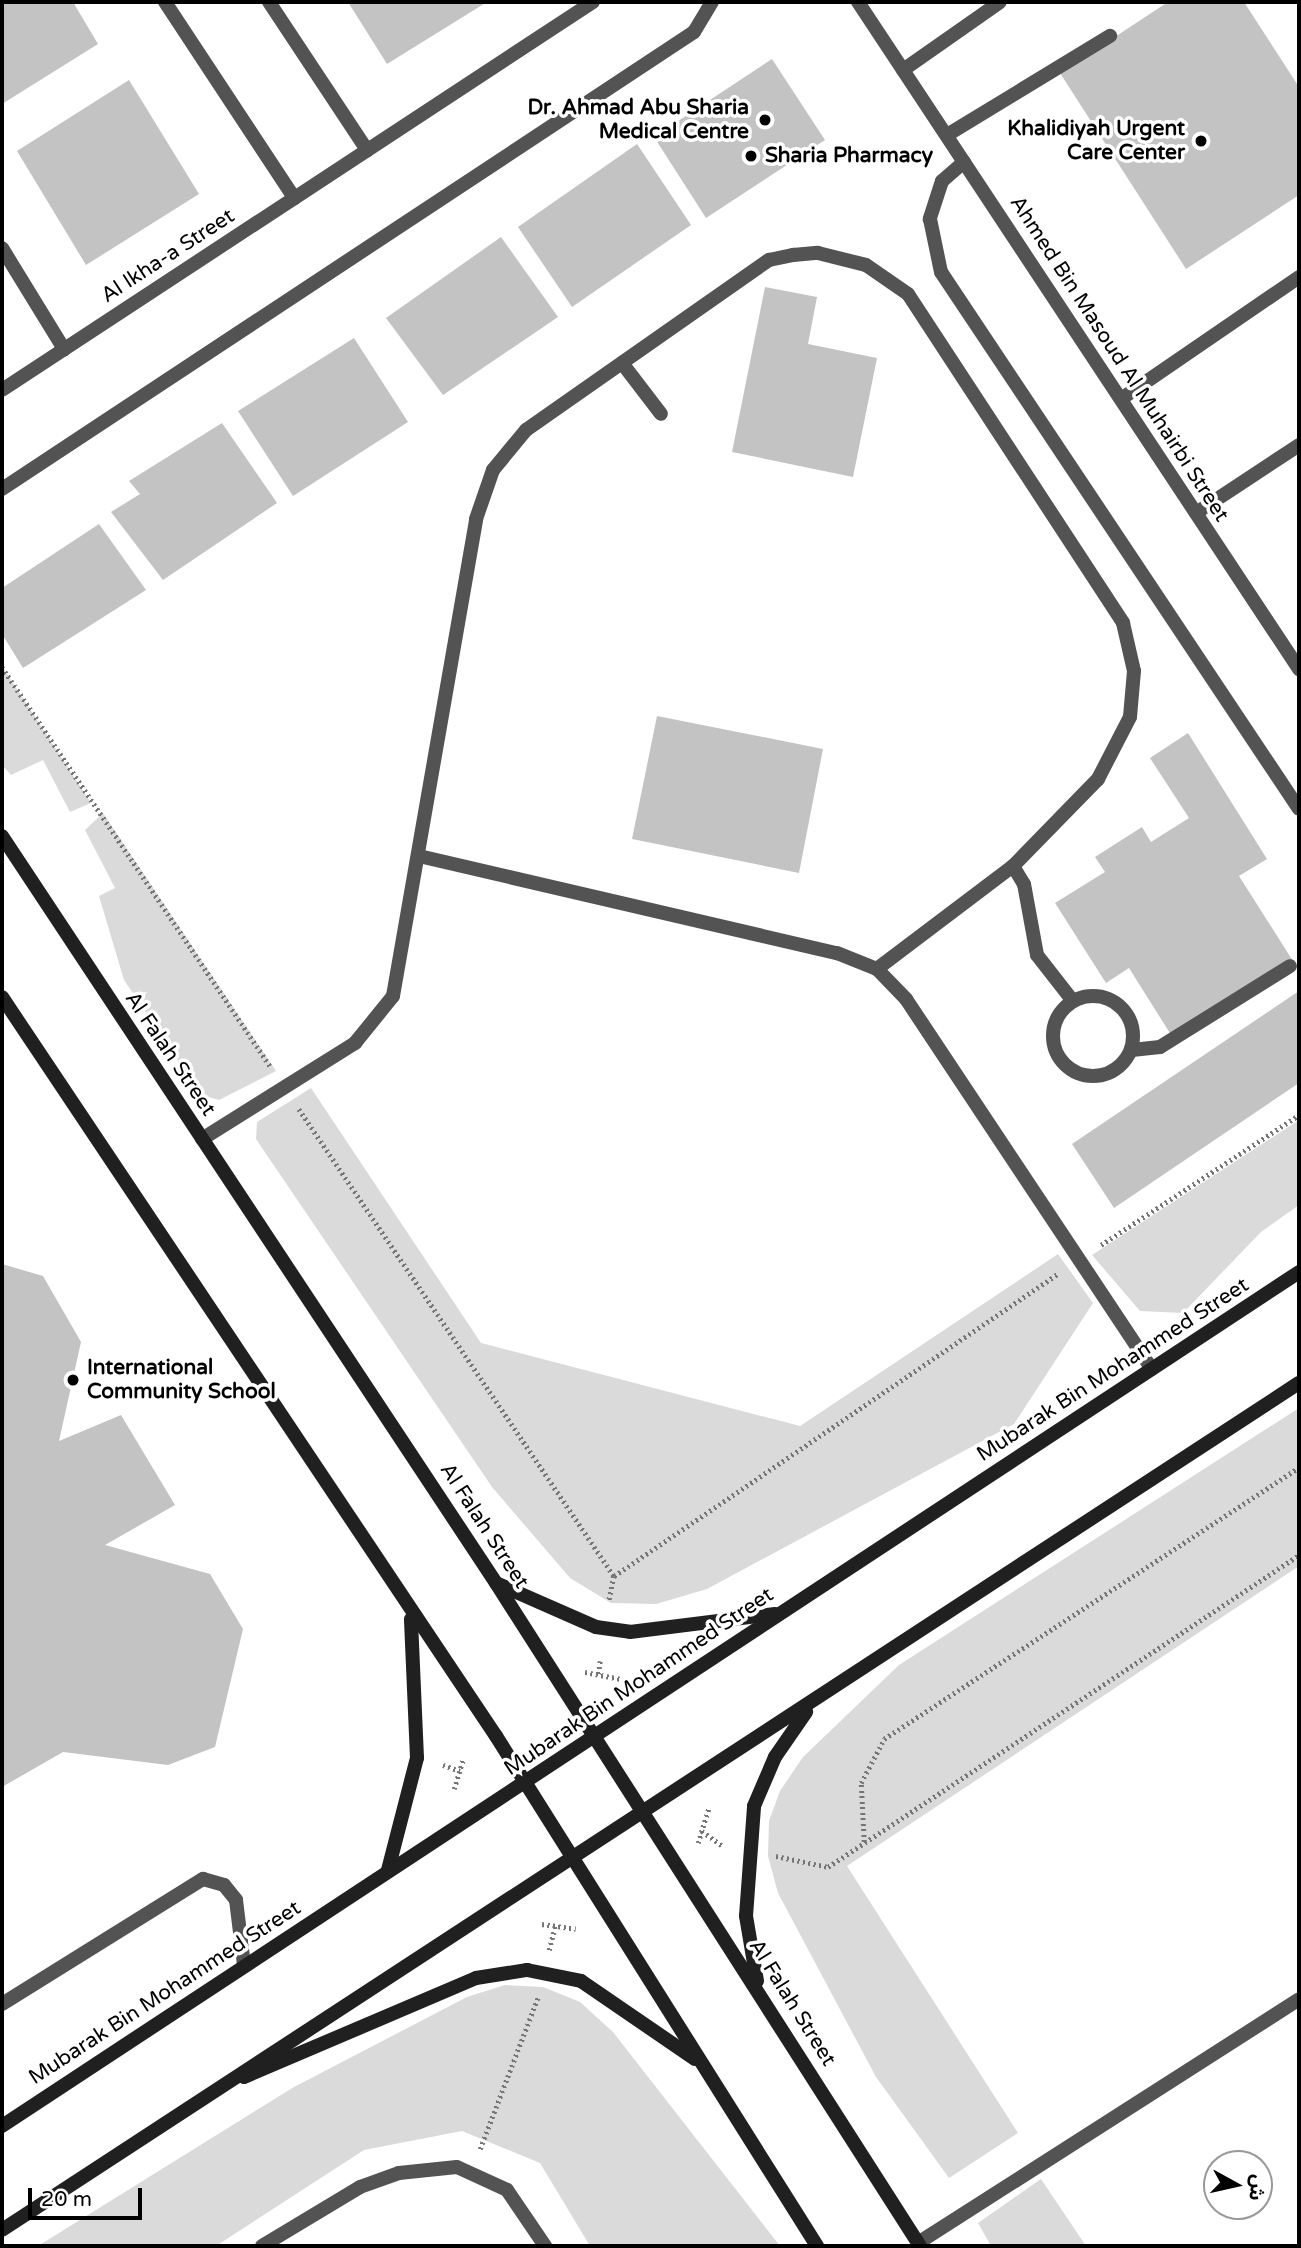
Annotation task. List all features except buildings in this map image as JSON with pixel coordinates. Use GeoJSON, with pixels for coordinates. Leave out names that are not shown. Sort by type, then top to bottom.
{"type":"FeatureCollection","features":[{"type":"Feature","properties":{"kind":"main road","name":"Al Falah Street"},"geometry":{"type":"LineString","coordinates":[[2,836],[596,1736],[758,1986],[919,2245]]}},
{"type":"Feature","properties":{"kind":"main road"},"geometry":{"type":"LineString","coordinates":[[2,997],[411,1618],[526,1783],[817,2246]]}},
{"type":"Feature","properties":{"kind":"main road","name":"Mubarak Bin Mohammed Street"},"geometry":{"type":"LineString","coordinates":[[2,2126],[1299,1272]]}},
{"type":"Feature","properties":{"kind":"main road"},"geometry":{"type":"LineString","coordinates":[[2,2230],[208,2092],[643,1810],[811,1706],[1299,1383]]}},
{"type":"Feature","properties":{"kind":"main road"},"geometry":{"type":"LineString","coordinates":[[496,1583],[596,1627],[630,1632],[686,1630],[783,1612]]}},
{"type":"Feature","properties":{"kind":"main road"},"geometry":{"type":"LineString","coordinates":[[388,1870],[417,1758],[411,1618]]}},
{"type":"Feature","properties":{"kind":"main road"},"geometry":{"type":"LineString","coordinates":[[758,1986],[746,1916],[754,1806],[775,1757],[811,1706]]}},
{"type":"Feature","properties":{"kind":"main road"},"geometry":{"type":"LineString","coordinates":[[208,2092],[476,1978],[527,1970],[581,1981],[702,2064]]}},
{"type":"Feature","properties":{"kind":"street"},"geometry":{"type":"LineString","coordinates":[[165,2],[294,198]]}},
{"type":"Feature","properties":{"kind":"street"},"geometry":{"type":"LineString","coordinates":[[269,2],[367,150]]}},
{"type":"Feature","properties":{"kind":"street","name":"Al Ikha-a Street"},"geometry":{"type":"LineString","coordinates":[[2,390],[593,2]]}},
{"type":"Feature","properties":{"kind":"street"},"geometry":{"type":"LineString","coordinates":[[2,489],[694,32],[712,2]]}},
{"type":"Feature","properties":{"kind":"street","name":"Ahmed Bin Masoud Al Muhairbi Street"},"geometry":{"type":"LineString","coordinates":[[858,2],[1299,669]]}},
{"type":"Feature","properties":{"kind":"street"},"geometry":{"type":"LineString","coordinates":[[903,70],[1000,2]]}},
{"type":"Feature","properties":{"kind":"street"},"geometry":{"type":"LineString","coordinates":[[947,135],[1111,36]]}},
{"type":"Feature","properties":{"kind":"street"},"geometry":{"type":"LineString","coordinates":[[964,162],[942,181],[930,219],[941,272],[1299,809]]}},
{"type":"Feature","properties":{"kind":"street"},"geometry":{"type":"LineString","coordinates":[[2,248],[64,349]]}},
{"type":"Feature","properties":{"kind":"street"},"geometry":{"type":"LineString","coordinates":[[202,1139],[355,1043],[384,1013],[399,979],[482,493],[526,430],[769,260],[842,257],[866,265],[908,294],[1123,623],[1131,647],[1133,695],[1112,759],[1013,866],[877,969]]}},
{"type":"Feature","properties":{"kind":"street"},"geometry":{"type":"LineString","coordinates":[[1121,399],[1299,278]]}},
{"type":"Feature","properties":{"kind":"street"},"geometry":{"type":"LineString","coordinates":[[622,363],[661,414]]}},
{"type":"Feature","properties":{"kind":"street"},"geometry":{"type":"LineString","coordinates":[[1196,513],[1299,445]]}},
{"type":"Feature","properties":{"kind":"street"},"geometry":{"type":"LineString","coordinates":[[419,856],[837,953],[877,969],[906,999],[1081,1258],[1152,1369]]}},
{"type":"Feature","properties":{"kind":"street"},"geometry":{"type":"LineString","coordinates":[[1013,866],[1024,884],[1037,955],[1073,1001]]}},
{"type":"Feature","properties":{"kind":"street"},"geometry":{"type":"LineString","coordinates":[[1132,1050],[1124,1010],[1100,996],[1073,1001],[1054,1023],[1062,1063],[1086,1077],[1100,1077],[1132,1050],[1160,1047],[1290,966]]}},
{"type":"Feature","properties":{"kind":"street"},"geometry":{"type":"LineString","coordinates":[[2,2004],[203,1879],[224,1885],[236,1900],[244,1965]]}},
{"type":"Feature","properties":{"kind":"street"},"geometry":{"type":"LineString","coordinates":[[919,2245],[1299,1999]]}},
{"type":"Feature","properties":{"kind":"street"},"geometry":{"type":"LineString","coordinates":[[262,2246],[360,2187],[399,2173],[457,2167],[507,2190],[545,2246]]}},
{"type":"Feature","properties":{"kind":"path"},"geometry":{"type":"LineString","coordinates":[[2,667],[614,1576],[608,1610]]}},
{"type":"Feature","properties":{"kind":"path"},"geometry":{"type":"LineString","coordinates":[[614,1576],[1081,1258],[1299,1115]]}},
{"type":"Feature","properties":{"kind":"path"},"geometry":{"type":"LineString","coordinates":[[864,1843],[860,1783],[884,1739],[1299,1467]]}},
{"type":"Feature","properties":{"kind":"path"},"geometry":{"type":"LineString","coordinates":[[761,1853],[828,1867],[1299,1555]]}},
{"type":"Feature","properties":{"kind":"path"},"geometry":{"type":"LineString","coordinates":[[598,1674],[600,1661]]}},
{"type":"Feature","properties":{"kind":"path"},"geometry":{"type":"LineString","coordinates":[[584,1672],[622,1679]]}},
{"type":"Feature","properties":{"kind":"path"},"geometry":{"type":"LineString","coordinates":[[454,1789],[463,1759]]}},
{"type":"Feature","properties":{"kind":"path"},"geometry":{"type":"LineString","coordinates":[[432,1760],[460,1771]]}},
{"type":"Feature","properties":{"kind":"path"},"geometry":{"type":"LineString","coordinates":[[698,1843],[709,1808]]}},
{"type":"Feature","properties":{"kind":"path"},"geometry":{"type":"LineString","coordinates":[[702,1831],[725,1847]]}},
{"type":"Feature","properties":{"kind":"path"},"geometry":{"type":"LineString","coordinates":[[542,1924],[576,1929]]}},
{"type":"Feature","properties":{"kind":"path"},"geometry":{"type":"LineString","coordinates":[[546,1961],[555,1926]]}},
{"type":"Feature","properties":{"kind":"path"},"geometry":{"type":"LineString","coordinates":[[471,2174],[541,1990]]}},
{"type":"Feature","properties":{"kind":"shaded area"},"geometry":{"type":"Polygon","coordinates":[[[2,666],[91,803],[70,812],[43,760],[11,775],[2,765],[2,666]]]}},
{"type":"Feature","properties":{"kind":"shaded area"},"geometry":{"type":"Polygon","coordinates":[[[103,813],[276,1071],[219,1100],[201,1095],[124,980],[99,896],[115,888],[85,830],[103,813]]]}},
{"type":"Feature","properties":{"kind":"shaded area"},"geometry":{"type":"Polygon","coordinates":[[[311,1088],[481,1343],[800,1426],[1058,1254],[1093,1303],[1014,1424],[707,1589],[656,1604],[611,1603],[570,1578],[492,1487],[256,1139],[257,1122],[311,1088]]]}},
{"type":"Feature","properties":{"kind":"shaded area"},"geometry":{"type":"Polygon","coordinates":[[[1299,1120],[1299,1205],[1261,1232],[1183,1313],[1140,1311],[1092,1255],[1299,1120]]]}},
{"type":"Feature","properties":{"kind":"shaded area"},"geometry":{"type":"Polygon","coordinates":[[[1299,1408],[1299,1566],[847,1866],[1018,2133],[949,2178],[876,2077],[778,1893],[768,1856],[769,1821],[780,1791],[803,1757],[899,1665],[1299,1408]]]}},
{"type":"Feature","properties":{"kind":"shaded area"},"geometry":{"type":"Polygon","coordinates":[[[505,1985],[543,1987],[580,2002],[613,2032],[780,2246],[590,2246],[540,2163],[462,2131],[364,2150],[216,2246],[38,2246],[294,2087],[467,1997],[505,1985]]]}},
{"type":"Feature","properties":{"kind":"shaded area"},"geometry":{"type":"Polygon","coordinates":[[[1041,2179],[1086,2246],[991,2246],[978,2223],[1041,2179]]]}},
{"type":"Feature","properties":{"kind":"place","name":"Dr. Ahmad Abu Sharia Medical Centre"},"geometry":{"type":"Point","coordinates":[765,120]}},
{"type":"Feature","properties":{"kind":"place","name":"Khalidiyah Urgent Care Center"},"geometry":{"type":"Point","coordinates":[1201,141]}},
{"type":"Feature","properties":{"kind":"place","name":"Sharia Pharmacy"},"geometry":{"type":"Point","coordinates":[751,156]}},
{"type":"Feature","properties":{"kind":"place","name":"International Community School"},"geometry":{"type":"Point","coordinates":[73,1380]}}]}
